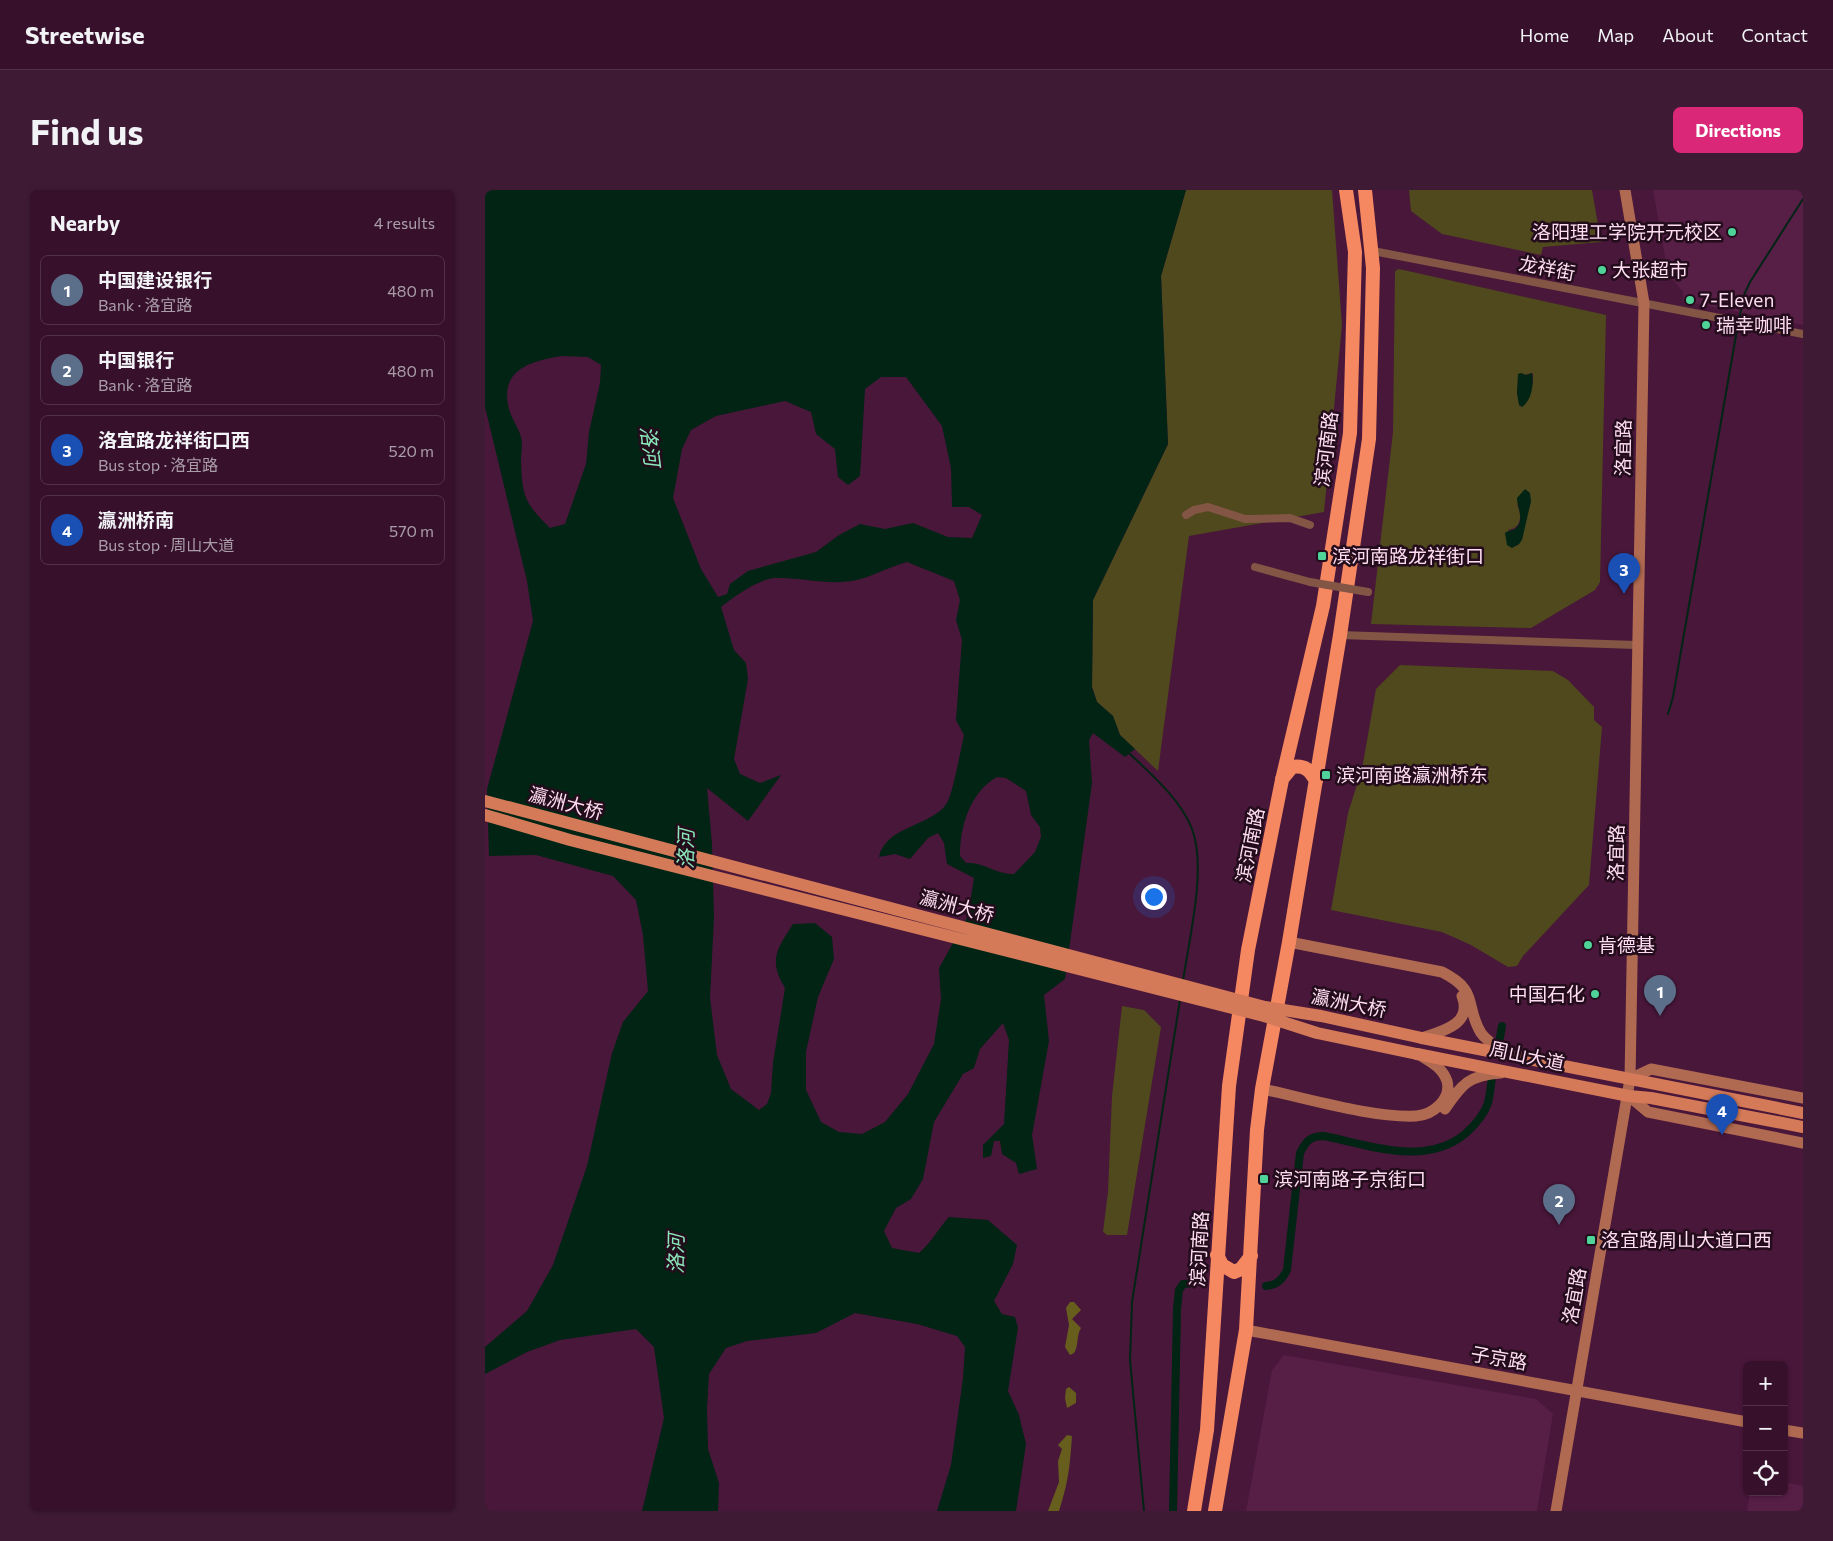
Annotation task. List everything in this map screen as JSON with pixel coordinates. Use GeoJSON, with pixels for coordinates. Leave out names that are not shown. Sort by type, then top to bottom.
{"type":"FeatureCollection","features":[{"type":"Feature","properties":{"kind":"highway","name":"滨河南路"},"geometry":{"type":"LineString","coordinates":[[1194,1511],[1207,1430],[1229,1086],[1248,950],[1282,780],[1323,606],[1349,433],[1355,252],[1346,190]]}},
{"type":"Feature","properties":{"kind":"highway","name":"滨河南路"},"geometry":{"type":"LineString","coordinates":[[1215,1511],[1245,1330],[1257,1130],[1262,1089],[1316,781],[1369,439],[1373,251],[1365,190]]}},
{"type":"Feature","properties":{"kind":"highway"},"geometry":{"type":"LineString","coordinates":[[1282,780],[1292,767],[1300,766],[1306,768],[1316,781]]}},
{"type":"Feature","properties":{"kind":"highway"},"geometry":{"type":"LineString","coordinates":[[1217,1255],[1222,1265],[1235,1272],[1241,1269],[1251,1255]]}},
{"type":"Feature","properties":{"kind":"main road","name":"瀛洲大桥"},"geometry":{"type":"LineString","coordinates":[[485,801],[1265,1007],[1321,1016],[1422,1038]]}},
{"type":"Feature","properties":{"kind":"main road","name":"瀛洲大桥"},"geometry":{"type":"LineString","coordinates":[[485,815],[571,840],[1264,1016],[1317,1033],[1417,1054]]}},
{"type":"Feature","properties":{"kind":"main road","name":"周山大道"},"geometry":{"type":"LineString","coordinates":[[1422,1038],[1803,1113]]}},
{"type":"Feature","properties":{"kind":"main road","name":"周山大道"},"geometry":{"type":"LineString","coordinates":[[1417,1054],[1625,1096],[1651,1098],[1803,1128]]}},
{"type":"Feature","properties":{"kind":"street","name":"洛宜路"},"geometry":{"type":"LineString","coordinates":[[1619,190],[1641,303]]}},
{"type":"Feature","properties":{"kind":"street","name":"洛宜路"},"geometry":{"type":"LineString","coordinates":[[1551,1511],[1627,1078],[1641,303],[1625,190]]}},
{"type":"Feature","properties":{"kind":"street","name":"龙祥街"},"geometry":{"type":"LineString","coordinates":[[1373,251],[1803,334]]}},
{"type":"Feature","properties":{"kind":"street"},"geometry":{"type":"LineString","coordinates":[[1186,515],[1194,510],[1208,507],[1245,519],[1290,518],[1310,525]]}},
{"type":"Feature","properties":{"kind":"street"},"geometry":{"type":"LineString","coordinates":[[1255,567],[1311,582],[1368,592]]}},
{"type":"Feature","properties":{"kind":"street"},"geometry":{"type":"LineString","coordinates":[[1340,635],[1634,645]]}},
{"type":"Feature","properties":{"kind":"street"},"geometry":{"type":"LineString","coordinates":[[1289,942],[1442,972],[1455,979],[1465,988],[1481,1034],[1510,1056]]}},
{"type":"Feature","properties":{"kind":"street"},"geometry":{"type":"LineString","coordinates":[[1422,969],[1456,986],[1465,1004],[1464,1014],[1451,1029],[1422,1038]]}},
{"type":"Feature","properties":{"kind":"street"},"geometry":{"type":"LineString","coordinates":[[1378,1113],[1416,1116],[1431,1112],[1442,1104],[1446,1094],[1447,1083],[1443,1073],[1433,1063],[1417,1054]]}},
{"type":"Feature","properties":{"kind":"street"},"geometry":{"type":"LineString","coordinates":[[1627,1078],[1651,1069],[1803,1098]]}},
{"type":"Feature","properties":{"kind":"street"},"geometry":{"type":"LineString","coordinates":[[1262,1089],[1411,1121],[1429,1119],[1445,1110],[1468,1080],[1479,1074],[1508,1072]]}},
{"type":"Feature","properties":{"kind":"street","name":"周山大道"},"geometry":{"type":"LineString","coordinates":[[1625,1096],[1648,1112],[1803,1142]]}},
{"type":"Feature","properties":{"kind":"street","name":"子京路"},"geometry":{"type":"LineString","coordinates":[[1245,1330],[1743,1421]]}},
{"type":"Feature","properties":{"kind":"street","name":"洛宜路"},"geometry":{"type":"LineString","coordinates":[[1556,1511],[1573,1389]]}},
{"type":"Feature","properties":{"kind":"street"},"geometry":{"type":"LineString","coordinates":[[1788,1431],[1803,1433]]}},
{"type":"Feature","properties":{"kind":"shaded area"},"geometry":{"type":"Polygon","coordinates":[[[1186,190],[1332,190],[1342,325],[1324,512],[1189,536],[1158,771],[1120,735],[1113,716],[1097,702],[1092,687],[1093,600],[1168,444],[1161,276],[1186,190]]]}},
{"type":"Feature","properties":{"kind":"shaded area"},"geometry":{"type":"Polygon","coordinates":[[[1409,190],[1592,190],[1601,242],[1543,247],[1541,255],[1442,234],[1411,211],[1409,190]]]}},
{"type":"Feature","properties":{"kind":"shaded area","name":"洛阳理工学院开元校区"},"geometry":{"type":"Polygon","coordinates":[[[1653,190],[1803,190],[1803,325],[1683,301],[1683,292],[1668,274],[1653,190]]]}},
{"type":"Feature","properties":{"kind":"shaded area"},"geometry":{"type":"Polygon","coordinates":[[[1399,269],[1606,315],[1600,582],[1595,590],[1531,628],[1371,624],[1393,432],[1395,271],[1399,269]],[[1533,373],[1519,376],[1517,393],[1520,407],[1533,383],[1533,373]],[[1531,501],[1517,504],[1520,520],[1516,527],[1508,530],[1516,546],[1519,544],[1531,501]]]}},
{"type":"Feature","properties":{"kind":"shaded area"},"geometry":{"type":"Polygon","coordinates":[[[1400,665],[1553,671],[1568,680],[1594,707],[1594,720],[1602,727],[1589,885],[1523,956],[1517,966],[1508,967],[1471,945],[1442,932],[1331,910],[1348,813],[1362,769],[1376,689],[1400,665]]]}},
{"type":"Feature","properties":{"kind":"shaded area"},"geometry":{"type":"Polygon","coordinates":[[[1122,1006],[1144,1010],[1161,1027],[1127,1235],[1107,1235],[1103,1232],[1108,1192],[1112,1096],[1122,1006]]]}},
{"type":"Feature","properties":{"kind":"shaded area"},"geometry":{"type":"Polygon","coordinates":[[[1070,1302],[1074,1302],[1081,1310],[1072,1319],[1081,1328],[1076,1350],[1070,1355],[1065,1347],[1069,1325],[1066,1308],[1070,1302]]]}},
{"type":"Feature","properties":{"kind":"shaded area"},"geometry":{"type":"Polygon","coordinates":[[[1284,1355],[1536,1399],[1553,1414],[1537,1511],[1246,1511],[1272,1370],[1284,1355]]]}},
{"type":"Feature","properties":{"kind":"shaded area"},"geometry":{"type":"Polygon","coordinates":[[[1069,1387],[1076,1393],[1076,1403],[1067,1408],[1065,1398],[1066,1389],[1069,1387]]]}},
{"type":"Feature","properties":{"kind":"shaded area"},"geometry":{"type":"Polygon","coordinates":[[[1067,1435],[1072,1436],[1065,1492],[1059,1511],[1048,1511],[1059,1482],[1058,1461],[1062,1449],[1058,1445],[1067,1435]]]}},
{"type":"Feature","properties":{"kind":"shaded area"},"geometry":{"type":"Polygon","coordinates":[[[1788,1483],[1803,1486],[1803,1511],[1747,1511],[1749,1496],[1788,1496],[1788,1483]]]}},
{"type":"Feature","properties":{"kind":"water","name":"洛河"},"geometry":{"type":"Polygon","coordinates":[[[485,190],[1186,190],[1161,276],[1168,444],[1093,600],[1092,687],[1097,702],[1113,716],[1120,735],[1135,749],[1125,757],[1093,733],[1089,740],[1092,783],[1065,979],[1044,995],[1049,1041],[1032,1135],[1037,1169],[1019,1174],[1016,1163],[1002,1154],[1000,1141],[994,1141],[991,1156],[983,1158],[983,1145],[1004,1124],[1009,1040],[1003,1023],[980,1049],[974,1068],[963,1074],[934,1122],[923,1179],[911,1199],[896,1208],[884,1231],[892,1248],[919,1253],[949,1217],[988,1220],[1017,1245],[1013,1264],[994,1301],[1002,1314],[1015,1317],[1018,1328],[1008,1391],[1019,1415],[1026,1444],[1016,1511],[937,1511],[951,1465],[963,1378],[965,1347],[957,1336],[917,1324],[855,1313],[816,1333],[747,1341],[726,1348],[709,1374],[707,1409],[708,1449],[719,1483],[718,1511],[642,1511],[664,1418],[654,1347],[636,1329],[560,1340],[527,1352],[485,1374],[485,1347],[527,1311],[553,1265],[587,1166],[612,1053],[623,1022],[648,991],[643,935],[636,900],[613,876],[536,855],[489,856],[487,789],[533,621],[527,581],[485,407],[485,190]],[[562,356],[538,361],[519,370],[512,378],[508,387],[507,398],[510,412],[522,440],[521,460],[524,491],[530,505],[550,528],[565,524],[586,464],[589,432],[600,383],[601,365],[588,357],[562,356]],[[881,377],[865,389],[860,476],[848,485],[838,477],[835,449],[816,434],[811,412],[785,401],[716,416],[691,430],[682,449],[673,498],[701,569],[718,597],[727,594],[730,584],[748,571],[816,552],[839,535],[860,524],[885,529],[913,523],[948,537],[972,538],[982,515],[969,507],[952,507],[951,468],[942,426],[906,377],[881,377]],[[907,562],[852,581],[768,579],[747,589],[721,607],[734,650],[746,663],[748,679],[734,759],[740,774],[760,783],[781,775],[748,821],[707,788],[712,844],[714,917],[710,998],[717,1055],[731,1089],[759,1110],[767,1104],[771,1093],[773,1063],[785,988],[777,970],[777,955],[793,924],[815,923],[832,937],[834,959],[818,997],[806,1052],[806,1090],[821,1122],[839,1132],[862,1134],[885,1122],[908,1094],[934,1044],[941,999],[939,968],[968,916],[974,878],[947,864],[944,843],[938,833],[928,838],[910,859],[895,854],[879,857],[883,847],[890,839],[899,832],[931,817],[947,803],[964,735],[956,720],[962,640],[956,620],[960,600],[954,581],[907,562]],[[997,777],[980,791],[968,811],[962,833],[960,856],[966,863],[979,864],[1001,872],[1014,874],[1035,852],[1041,837],[1040,827],[1031,815],[1026,791],[1006,778],[997,777]]]}},
{"type":"Feature","properties":{"kind":"water"},"geometry":{"type":"Polygon","coordinates":[[[1532,373],[1533,377],[1530,396],[1522,407],[1519,405],[1517,393],[1518,374],[1526,375],[1532,373]]]}},
{"type":"Feature","properties":{"kind":"water"},"geometry":{"type":"Polygon","coordinates":[[[1525,489],[1530,493],[1531,501],[1522,540],[1512,548],[1507,545],[1505,533],[1519,525],[1520,517],[1517,498],[1525,489]]]}},
{"type":"Feature","properties":{"kind":"waterway"},"geometry":{"type":"LineString","coordinates":[[1739,320],[1744,295],[1750,282],[1803,199]]}},
{"type":"Feature","properties":{"kind":"waterway"},"geometry":{"type":"LineString","coordinates":[[1668,714],[1673,697],[1738,324]]}},
{"type":"Feature","properties":{"kind":"waterway"},"geometry":{"type":"LineString","coordinates":[[1129,753],[1165,788],[1181,808],[1192,829],[1196,845],[1198,863],[1195,904],[1183,981]]}},
{"type":"Feature","properties":{"kind":"waterway"},"geometry":{"type":"LineString","coordinates":[[1144,1511],[1130,1360],[1132,1302],[1180,1000]]}},
{"type":"Feature","properties":{"kind":"waterway"},"geometry":{"type":"LineString","coordinates":[[1499,1043],[1502,1026]]}},
{"type":"Feature","properties":{"kind":"waterway"},"geometry":{"type":"LineString","coordinates":[[1266,1286],[1279,1281],[1287,1270],[1300,1153],[1309,1140],[1324,1136],[1396,1151],[1415,1152],[1432,1150],[1449,1144],[1465,1134],[1475,1124],[1488,1103],[1492,1077]]}},
{"type":"Feature","properties":{"kind":"waterway"},"geometry":{"type":"LineString","coordinates":[[1173,1511],[1177,1309],[1179,1290],[1183,1284],[1194,1283]]}},
{"type":"Feature","properties":{"kind":"place","name":"洛阳理工学院开元校区"},"geometry":{"type":"Point","coordinates":[1732,232]}},
{"type":"Feature","properties":{"kind":"place","name":"大张超市"},"geometry":{"type":"Point","coordinates":[1602,270]}},
{"type":"Feature","properties":{"kind":"place","name":"7-Eleven"},"geometry":{"type":"Point","coordinates":[1690,300]}},
{"type":"Feature","properties":{"kind":"place","name":"瑞幸咖啡"},"geometry":{"type":"Point","coordinates":[1706,325]}},
{"type":"Feature","properties":{"kind":"place","name":"滨河南路龙祥街口"},"geometry":{"type":"Point","coordinates":[1322,556]}},
{"type":"Feature","properties":{"kind":"place","name":"洛宜路龙祥街口西"},"geometry":{"type":"Point","coordinates":[1624,594]}},
{"type":"Feature","properties":{"kind":"place","name":"滨河南路瀛洲桥东"},"geometry":{"type":"Point","coordinates":[1326,775]}},
{"type":"Feature","properties":{"kind":"place","name":"肯德基"},"geometry":{"type":"Point","coordinates":[1588,945]}},
{"type":"Feature","properties":{"kind":"place","name":"中国石化"},"geometry":{"type":"Point","coordinates":[1595,994]}},
{"type":"Feature","properties":{"kind":"place","name":"中国建设银行"},"geometry":{"type":"Point","coordinates":[1660,1016]}},
{"type":"Feature","properties":{"kind":"place","name":"瀛洲桥南"},"geometry":{"type":"Point","coordinates":[1722,1135]}},
{"type":"Feature","properties":{"kind":"place","name":"滨河南路子京街口"},"geometry":{"type":"Point","coordinates":[1264,1179]}},
{"type":"Feature","properties":{"kind":"place","name":"中国银行"},"geometry":{"type":"Point","coordinates":[1559,1225]}},
{"type":"Feature","properties":{"kind":"place","name":"洛宜路周山大道口西"},"geometry":{"type":"Point","coordinates":[1591,1240]}}]}
